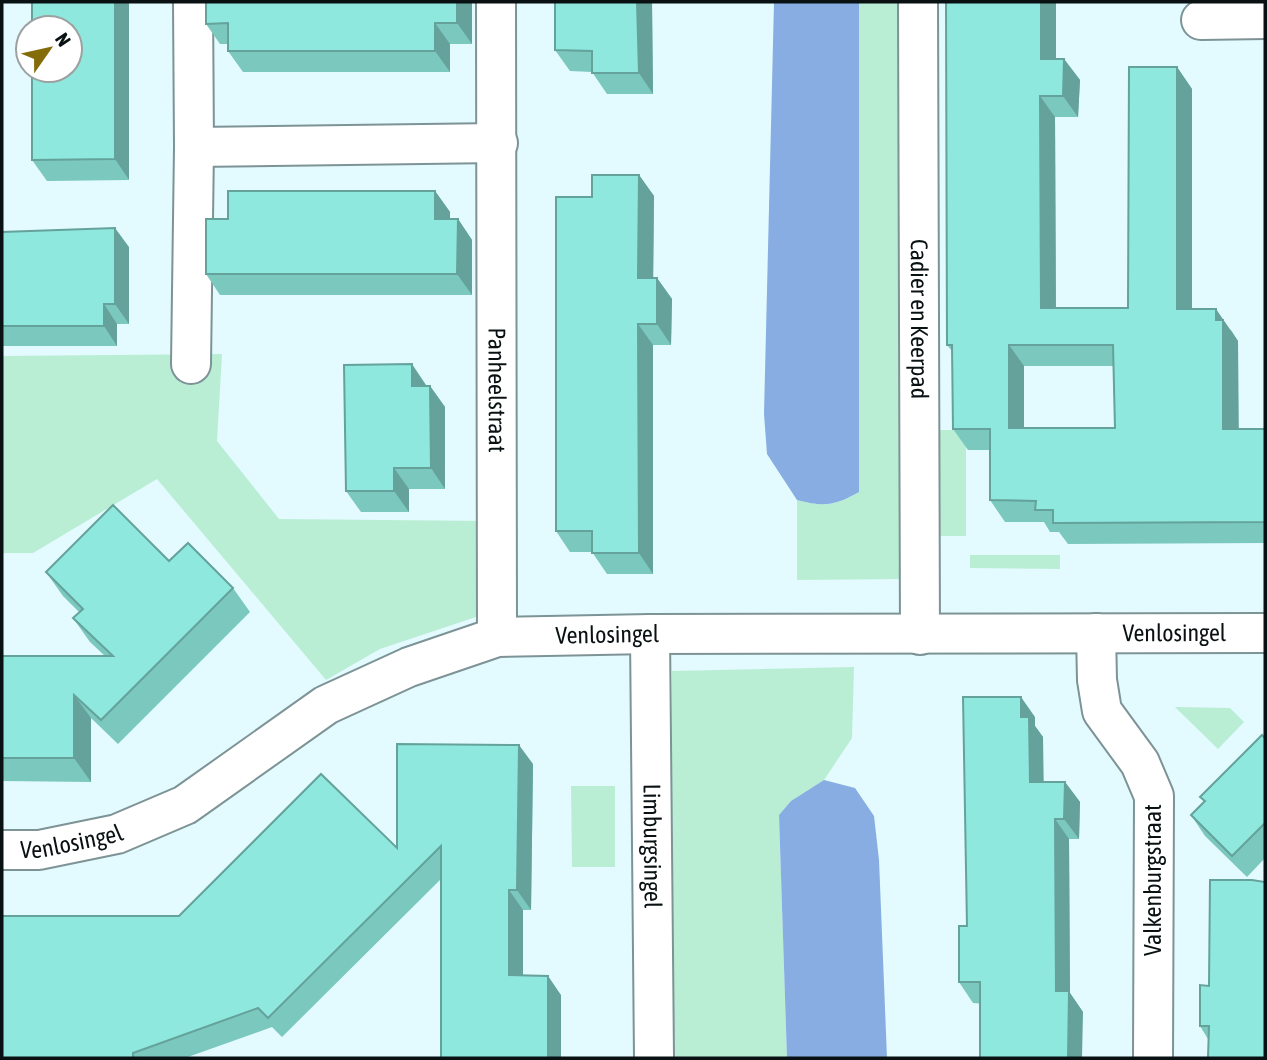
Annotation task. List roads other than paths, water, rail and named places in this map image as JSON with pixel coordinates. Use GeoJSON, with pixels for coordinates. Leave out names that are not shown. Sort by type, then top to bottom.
{"type":"FeatureCollection","features":[{"type":"Feature","properties":{"kind":"street"},"geometry":{"type":"LineString","coordinates":[[191,364],[193,2]]}},
{"type":"Feature","properties":{"kind":"street","name":"Panheelstraat"},"geometry":{"type":"LineString","coordinates":[[496,2],[497,638]]}},
{"type":"Feature","properties":{"kind":"street","name":"Cadier en Keerpad"},"geometry":{"type":"LineString","coordinates":[[918,2],[920,635]]}},
{"type":"Feature","properties":{"kind":"street"},"geometry":{"type":"LineString","coordinates":[[1201,20],[1265,19]]}},
{"type":"Feature","properties":{"kind":"street"},"geometry":{"type":"LineString","coordinates":[[194,147],[498,143]]}},
{"type":"Feature","properties":{"kind":"street","name":"Valkenburgstraat"},"geometry":{"type":"LineString","coordinates":[[1096,633],[1097,680],[1102,711],[1140,763],[1154,796],[1153,1058]]}},
{"type":"Feature","properties":{"kind":"street","name":"Venlosingel"},"geometry":{"type":"LineString","coordinates":[[2,850],[39,850],[117,834],[185,805],[326,705],[409,667],[497,638],[650,634],[1265,633]]}},
{"type":"Feature","properties":{"kind":"street","name":"Limburgsingel"},"geometry":{"type":"LineString","coordinates":[[650,634],[654,1058]]}},
{"type":"Feature","properties":{"kind":"water"},"geometry":{"type":"Polygon","coordinates":[[[774,2],[859,2],[859,492],[829,504],[797,500],[767,454],[764,414],[774,2]]]}},
{"type":"Feature","properties":{"kind":"water"},"geometry":{"type":"Polygon","coordinates":[[[824,780],[855,788],[874,816],[879,860],[887,1058],[787,1058],[779,815],[791,801],[824,780]]]}}]}
